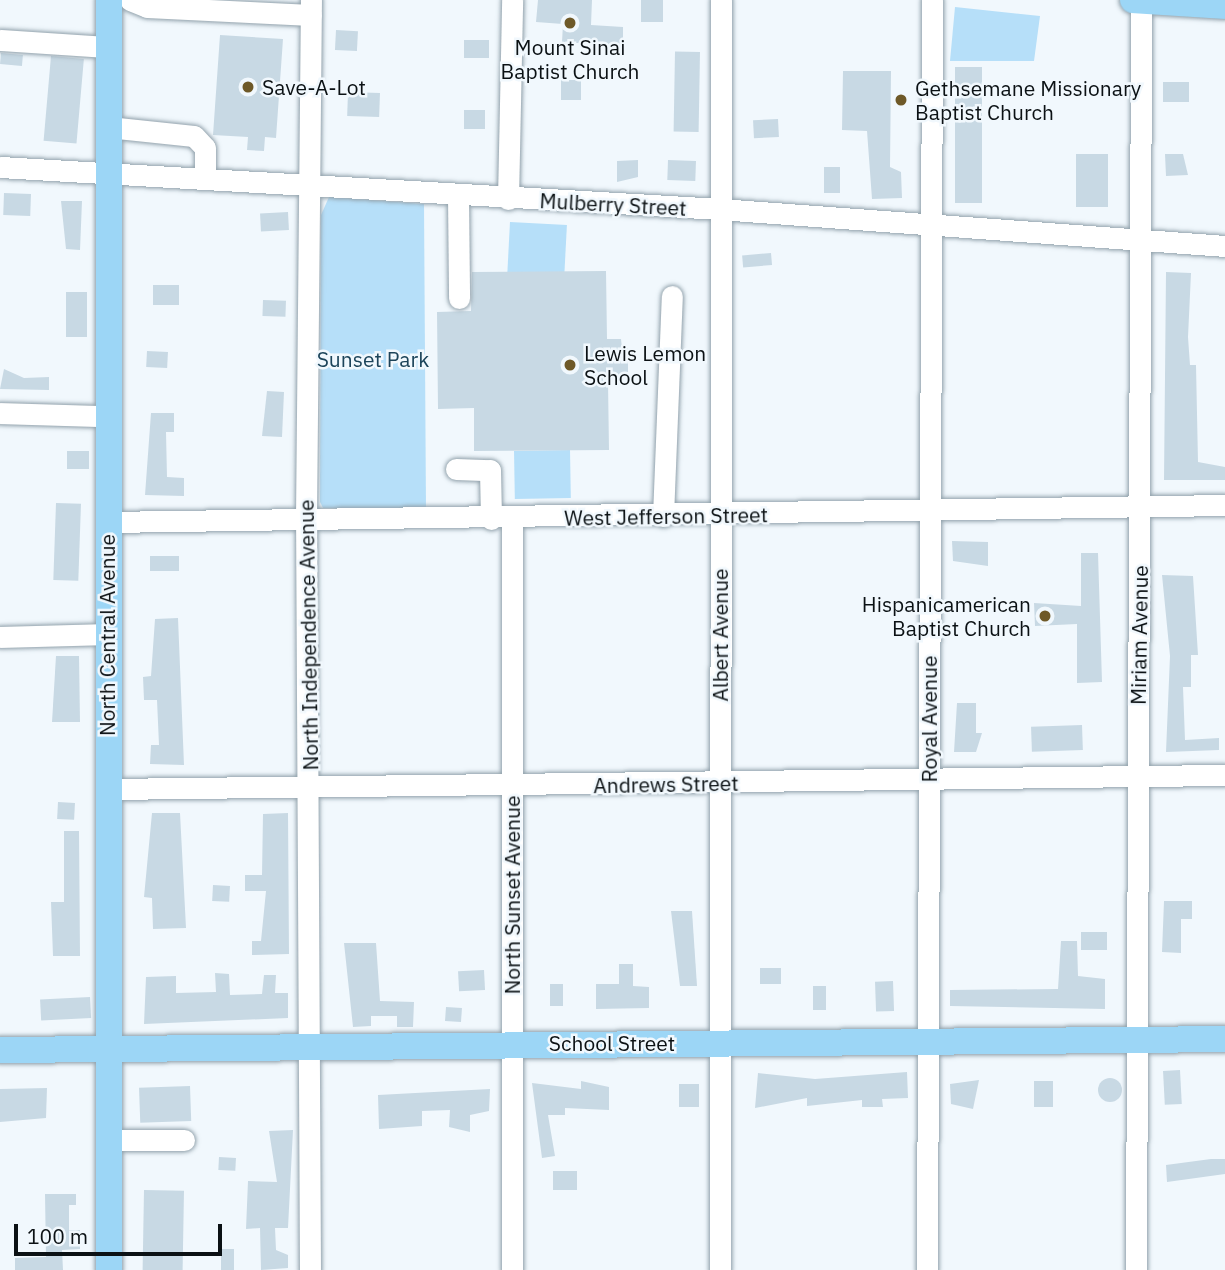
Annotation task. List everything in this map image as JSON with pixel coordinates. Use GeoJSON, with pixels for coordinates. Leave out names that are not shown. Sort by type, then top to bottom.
{"type":"FeatureCollection","features":[{"type":"Feature","properties":{"kind":"main road"},"geometry":{"type":"LineString","coordinates":[[1133,0],[1225,6]]}},
{"type":"Feature","properties":{"kind":"main road","name":"North Central Avenue"},"geometry":{"type":"LineString","coordinates":[[109,24],[104,416],[111,1049],[109,1270]]}},
{"type":"Feature","properties":{"kind":"main road","name":"School Street"},"geometry":{"type":"LineString","coordinates":[[0,1050],[512,1043],[1225,1039]]}},
{"type":"Feature","properties":{"kind":"street"},"geometry":{"type":"LineString","coordinates":[[508,199],[512,0]]}},
{"type":"Feature","properties":{"kind":"street","name":"Albert Avenue"},"geometry":{"type":"LineString","coordinates":[[720,1270],[716,1043],[721,0]]}},
{"type":"Feature","properties":{"kind":"street","name":"Royal Avenue"},"geometry":{"type":"LineString","coordinates":[[927,1270],[928,225],[932,0]]}},
{"type":"Feature","properties":{"kind":"street","name":"Miriam Avenue"},"geometry":{"type":"LineString","coordinates":[[1136,1270],[1140,1]]}},
{"type":"Feature","properties":{"kind":"street"},"geometry":{"type":"LineString","coordinates":[[0,40],[109,24],[139,4],[311,8]]}},
{"type":"Feature","properties":{"kind":"street","name":"North Independence Avenue"},"geometry":{"type":"LineString","coordinates":[[310,1270],[308,1046],[311,786],[306,518],[311,8]]}},
{"type":"Feature","properties":{"kind":"street"},"geometry":{"type":"LineString","coordinates":[[108,127],[194,136],[205,148],[205,179]]}},
{"type":"Feature","properties":{"kind":"street","name":"Mulberry Street"},"geometry":{"type":"LineString","coordinates":[[0,167],[508,199],[719,209],[1140,242],[1225,246]]}},
{"type":"Feature","properties":{"kind":"street"},"geometry":{"type":"LineString","coordinates":[[458,196],[459,298]]}},
{"type":"Feature","properties":{"kind":"street"},"geometry":{"type":"LineString","coordinates":[[663,516],[672,296]]}},
{"type":"Feature","properties":{"kind":"street"},"geometry":{"type":"LineString","coordinates":[[0,413],[104,416]]}},
{"type":"Feature","properties":{"kind":"street"},"geometry":{"type":"LineString","coordinates":[[456,469],[490,470],[491,519]]}},
{"type":"Feature","properties":{"kind":"street","name":"West Jefferson Street"},"geometry":{"type":"LineString","coordinates":[[107,522],[929,513],[1225,505]]}},
{"type":"Feature","properties":{"kind":"street","name":"North Sunset Avenue"},"geometry":{"type":"LineString","coordinates":[[512,519],[512,1270]]}},
{"type":"Feature","properties":{"kind":"street"},"geometry":{"type":"LineString","coordinates":[[0,636],[108,634]]}},
{"type":"Feature","properties":{"kind":"street","name":"Andrews Street"},"geometry":{"type":"LineString","coordinates":[[108,789],[1225,775]]}},
{"type":"Feature","properties":{"kind":"street"},"geometry":{"type":"LineString","coordinates":[[110,1140],[184,1140]]}},
{"type":"Feature","properties":{"kind":"green space"},"geometry":{"type":"Polygon","coordinates":[[[955,7],[1040,16],[1034,61],[950,61],[955,7]]]}},
{"type":"Feature","properties":{"kind":"green space","name":"Sunset Park"},"geometry":{"type":"Polygon","coordinates":[[[329,197],[424,204],[426,509],[323,508],[320,502],[321,215],[329,197]]]}},
{"type":"Feature","properties":{"kind":"green space"},"geometry":{"type":"Polygon","coordinates":[[[510,222],[567,225],[564,275],[507,272],[510,222]]]}},
{"type":"Feature","properties":{"kind":"green space"},"geometry":{"type":"Polygon","coordinates":[[[570,450],[571,498],[515,499],[514,451],[570,450]]]}},
{"type":"Feature","properties":{"kind":"building","name":"Mount Sinai Baptist Church"},"geometry":{"type":"Polygon","coordinates":[[[538,0],[592,0],[591,25],[623,27],[623,46],[562,42],[563,24],[536,22],[538,0]]]}},
{"type":"Feature","properties":{"kind":"building"},"geometry":{"type":"Polygon","coordinates":[[[641,0],[663,0],[663,22],[641,22],[641,0]]]}},
{"type":"Feature","properties":{"kind":"building"},"geometry":{"type":"Polygon","coordinates":[[[336,30],[358,31],[357,51],[335,50],[336,30]]]}},
{"type":"Feature","properties":{"kind":"building","name":"Save-A-Lot"},"geometry":{"type":"Polygon","coordinates":[[[220,35],[283,39],[276,138],[265,137],[264,151],[247,150],[248,137],[213,135],[220,35]]]}},
{"type":"Feature","properties":{"kind":"building"},"geometry":{"type":"Polygon","coordinates":[[[464,40],[489,40],[489,58],[464,58],[464,40]]]}},
{"type":"Feature","properties":{"kind":"building"},"geometry":{"type":"Polygon","coordinates":[[[675,52],[700,52],[699,132],[674,132],[675,52]]]}},
{"type":"Feature","properties":{"kind":"building"},"geometry":{"type":"Polygon","coordinates":[[[1,53],[23,55],[22,66],[0,64],[1,53]]]}},
{"type":"Feature","properties":{"kind":"building"},"geometry":{"type":"Polygon","coordinates":[[[51,56],[84,59],[76,144],[44,141],[51,56]]]}},
{"type":"Feature","properties":{"kind":"building"},"geometry":{"type":"Polygon","coordinates":[[[955,67],[982,67],[982,203],[955,203],[955,67]]]}},
{"type":"Feature","properties":{"kind":"building"},"geometry":{"type":"Polygon","coordinates":[[[843,71],[891,71],[890,167],[901,172],[902,198],[872,199],[867,131],[842,130],[843,71]]]}},
{"type":"Feature","properties":{"kind":"building"},"geometry":{"type":"Polygon","coordinates":[[[561,80],[581,80],[581,100],[561,100],[561,80]]]}},
{"type":"Feature","properties":{"kind":"building"},"geometry":{"type":"Polygon","coordinates":[[[1163,82],[1189,82],[1189,102],[1163,102],[1163,82]]]}},
{"type":"Feature","properties":{"kind":"building"},"geometry":{"type":"Polygon","coordinates":[[[348,92],[380,93],[379,117],[347,116],[348,92]]]}},
{"type":"Feature","properties":{"kind":"building"},"geometry":{"type":"Polygon","coordinates":[[[464,110],[485,110],[485,129],[464,129],[464,110]]]}},
{"type":"Feature","properties":{"kind":"building"},"geometry":{"type":"Polygon","coordinates":[[[778,119],[779,137],[754,138],[753,120],[778,119]]]}},
{"type":"Feature","properties":{"kind":"building"},"geometry":{"type":"Polygon","coordinates":[[[1076,154],[1108,154],[1108,207],[1076,207],[1076,154]]]}},
{"type":"Feature","properties":{"kind":"building"},"geometry":{"type":"Polygon","coordinates":[[[1165,154],[1183,154],[1188,175],[1166,176],[1165,154]]]}},
{"type":"Feature","properties":{"kind":"building"},"geometry":{"type":"Polygon","coordinates":[[[638,160],[638,177],[617,182],[617,161],[638,160]]]}},
{"type":"Feature","properties":{"kind":"building"},"geometry":{"type":"Polygon","coordinates":[[[668,160],[696,161],[695,181],[667,180],[668,160]]]}},
{"type":"Feature","properties":{"kind":"building"},"geometry":{"type":"Polygon","coordinates":[[[824,167],[840,167],[840,193],[824,193],[824,167]]]}},
{"type":"Feature","properties":{"kind":"building"},"geometry":{"type":"Polygon","coordinates":[[[4,193],[31,194],[30,216],[3,215],[4,193]]]}},
{"type":"Feature","properties":{"kind":"building"},"geometry":{"type":"Polygon","coordinates":[[[61,201],[82,201],[80,250],[66,249],[61,201]]]}},
{"type":"Feature","properties":{"kind":"building"},"geometry":{"type":"Polygon","coordinates":[[[288,212],[289,230],[261,231],[260,213],[288,212]]]}},
{"type":"Feature","properties":{"kind":"building"},"geometry":{"type":"Polygon","coordinates":[[[771,253],[772,265],[743,267],[742,256],[771,253]]]}},
{"type":"Feature","properties":{"kind":"building"},"geometry":{"type":"Polygon","coordinates":[[[606,271],[607,339],[621,339],[622,348],[628,348],[628,372],[622,372],[622,382],[608,382],[609,450],[474,451],[474,408],[438,409],[437,312],[471,311],[472,272],[606,271]]]}},
{"type":"Feature","properties":{"kind":"building"},"geometry":{"type":"Polygon","coordinates":[[[1166,272],[1191,273],[1188,337],[1190,365],[1196,365],[1198,462],[1225,467],[1225,480],[1164,480],[1166,272]]]}},
{"type":"Feature","properties":{"kind":"building"},"geometry":{"type":"Polygon","coordinates":[[[153,285],[179,285],[179,305],[153,305],[153,285]]]}},
{"type":"Feature","properties":{"kind":"building"},"geometry":{"type":"Polygon","coordinates":[[[66,292],[87,292],[87,337],[66,337],[66,292]]]}},
{"type":"Feature","properties":{"kind":"building"},"geometry":{"type":"Polygon","coordinates":[[[263,300],[286,301],[285,317],[262,316],[263,300]]]}},
{"type":"Feature","properties":{"kind":"building"},"geometry":{"type":"Polygon","coordinates":[[[147,351],[168,352],[167,368],[146,367],[147,351]]]}},
{"type":"Feature","properties":{"kind":"building"},"geometry":{"type":"Polygon","coordinates":[[[4,369],[24,378],[49,377],[49,390],[0,389],[4,369]]]}},
{"type":"Feature","properties":{"kind":"building"},"geometry":{"type":"Polygon","coordinates":[[[267,391],[284,392],[282,437],[262,436],[267,391]]]}},
{"type":"Feature","properties":{"kind":"building"},"geometry":{"type":"Polygon","coordinates":[[[151,413],[174,413],[174,432],[166,432],[167,477],[184,478],[184,496],[145,495],[151,413]]]}},
{"type":"Feature","properties":{"kind":"building"},"geometry":{"type":"Polygon","coordinates":[[[67,451],[89,451],[89,469],[67,469],[67,451]]]}},
{"type":"Feature","properties":{"kind":"building"},"geometry":{"type":"Polygon","coordinates":[[[56,503],[81,504],[78,581],[53,580],[56,503]]]}},
{"type":"Feature","properties":{"kind":"building"},"geometry":{"type":"Polygon","coordinates":[[[952,541],[988,542],[988,566],[953,561],[952,541]]]}},
{"type":"Feature","properties":{"kind":"building"},"geometry":{"type":"Polygon","coordinates":[[[1081,553],[1098,553],[1102,682],[1077,683],[1077,624],[1035,626],[1034,603],[1081,606],[1081,553]]]}},
{"type":"Feature","properties":{"kind":"building"},"geometry":{"type":"Polygon","coordinates":[[[150,556],[179,556],[179,571],[150,571],[150,556]]]}},
{"type":"Feature","properties":{"kind":"building"},"geometry":{"type":"Polygon","coordinates":[[[1162,575],[1193,576],[1198,655],[1191,655],[1191,687],[1183,687],[1185,740],[1219,738],[1219,750],[1166,752],[1170,656],[1162,575]]]}},
{"type":"Feature","properties":{"kind":"building"},"geometry":{"type":"Polygon","coordinates":[[[178,618],[184,765],[150,764],[151,745],[159,745],[157,700],[144,700],[143,677],[151,676],[155,619],[178,618]]]}},
{"type":"Feature","properties":{"kind":"building"},"geometry":{"type":"Polygon","coordinates":[[[56,656],[79,656],[80,722],[52,722],[56,656]]]}},
{"type":"Feature","properties":{"kind":"building"},"geometry":{"type":"Polygon","coordinates":[[[957,703],[976,703],[976,733],[982,733],[976,752],[954,752],[957,703]]]}},
{"type":"Feature","properties":{"kind":"building"},"geometry":{"type":"Polygon","coordinates":[[[1082,725],[1083,750],[1032,752],[1031,727],[1082,725]]]}},
{"type":"Feature","properties":{"kind":"building"},"geometry":{"type":"Polygon","coordinates":[[[58,802],[75,803],[74,820],[57,819],[58,802]]]}},
{"type":"Feature","properties":{"kind":"building"},"geometry":{"type":"Polygon","coordinates":[[[152,813],[180,813],[186,928],[153,929],[152,898],[144,897],[152,813]]]}},
{"type":"Feature","properties":{"kind":"building"},"geometry":{"type":"Polygon","coordinates":[[[288,813],[289,954],[252,955],[252,941],[261,941],[266,891],[245,891],[245,875],[262,875],[263,814],[288,813]]]}},
{"type":"Feature","properties":{"kind":"building"},"geometry":{"type":"Polygon","coordinates":[[[64,831],[79,831],[80,956],[53,956],[51,902],[64,902],[64,831]]]}},
{"type":"Feature","properties":{"kind":"building"},"geometry":{"type":"Polygon","coordinates":[[[213,885],[230,886],[229,902],[212,901],[213,885]]]}},
{"type":"Feature","properties":{"kind":"building"},"geometry":{"type":"Polygon","coordinates":[[[1164,901],[1192,901],[1192,919],[1181,919],[1181,953],[1162,952],[1164,901]]]}},
{"type":"Feature","properties":{"kind":"building"},"geometry":{"type":"Polygon","coordinates":[[[671,911],[692,911],[697,986],[680,986],[671,911]]]}},
{"type":"Feature","properties":{"kind":"building"},"geometry":{"type":"Polygon","coordinates":[[[1081,932],[1107,932],[1107,950],[1081,950],[1081,932]]]}},
{"type":"Feature","properties":{"kind":"building"},"geometry":{"type":"Polygon","coordinates":[[[1061,941],[1077,941],[1078,976],[1105,979],[1105,1009],[950,1006],[950,990],[1058,989],[1061,941]]]}},
{"type":"Feature","properties":{"kind":"building"},"geometry":{"type":"Polygon","coordinates":[[[344,943],[376,943],[380,1001],[414,1002],[413,1027],[397,1027],[397,1016],[371,1016],[371,1026],[353,1027],[344,943]]]}},
{"type":"Feature","properties":{"kind":"building"},"geometry":{"type":"Polygon","coordinates":[[[619,964],[633,964],[633,986],[649,987],[649,1008],[596,1009],[596,984],[619,984],[619,964]]]}},
{"type":"Feature","properties":{"kind":"building"},"geometry":{"type":"Polygon","coordinates":[[[760,968],[781,968],[781,984],[760,984],[760,968]]]}},
{"type":"Feature","properties":{"kind":"building"},"geometry":{"type":"Polygon","coordinates":[[[484,970],[485,990],[459,991],[458,971],[484,970]]]}},
{"type":"Feature","properties":{"kind":"building"},"geometry":{"type":"Polygon","coordinates":[[[215,973],[229,974],[230,995],[262,994],[264,975],[276,975],[275,993],[288,993],[288,1018],[144,1024],[146,977],[176,976],[176,993],[216,992],[215,973]]]}},
{"type":"Feature","properties":{"kind":"building"},"geometry":{"type":"Polygon","coordinates":[[[893,981],[894,1011],[876,1012],[875,982],[893,981]]]}},
{"type":"Feature","properties":{"kind":"building"},"geometry":{"type":"Polygon","coordinates":[[[550,984],[563,984],[563,1006],[550,1006],[550,984]]]}},
{"type":"Feature","properties":{"kind":"building"},"geometry":{"type":"Polygon","coordinates":[[[813,986],[826,986],[826,1010],[813,1010],[813,986]]]}},
{"type":"Feature","properties":{"kind":"building"},"geometry":{"type":"Polygon","coordinates":[[[90,997],[91,1018],[41,1021],[40,1000],[90,997]]]}},
{"type":"Feature","properties":{"kind":"building"},"geometry":{"type":"Polygon","coordinates":[[[446,1007],[462,1008],[461,1022],[445,1021],[446,1007]]]}},
{"type":"Feature","properties":{"kind":"building"},"geometry":{"type":"Polygon","coordinates":[[[1180,1070],[1182,1104],[1165,1105],[1163,1071],[1180,1070]]]}},
{"type":"Feature","properties":{"kind":"building"},"geometry":{"type":"Polygon","coordinates":[[[907,1072],[908,1098],[882,1099],[883,1107],[862,1107],[862,1100],[807,1106],[807,1098],[755,1108],[758,1073],[815,1079],[907,1072]]]}},
{"type":"Feature","properties":{"kind":"building"},"geometry":{"type":"Polygon","coordinates":[[[1110,1078],[1118,1082],[1122,1090],[1118,1098],[1110,1102],[1102,1098],[1098,1090],[1102,1082],[1110,1078]]]}},
{"type":"Feature","properties":{"kind":"building"},"geometry":{"type":"Polygon","coordinates":[[[979,1080],[973,1109],[951,1104],[950,1084],[979,1080]]]}},
{"type":"Feature","properties":{"kind":"building"},"geometry":{"type":"Polygon","coordinates":[[[581,1081],[609,1087],[609,1110],[565,1108],[565,1115],[548,1115],[555,1156],[542,1158],[532,1083],[581,1089],[581,1081]]]}},
{"type":"Feature","properties":{"kind":"building"},"geometry":{"type":"Polygon","coordinates":[[[1034,1081],[1053,1081],[1053,1107],[1034,1107],[1034,1081]]]}},
{"type":"Feature","properties":{"kind":"building"},"geometry":{"type":"Polygon","coordinates":[[[679,1084],[699,1084],[699,1107],[679,1107],[679,1084]]]}},
{"type":"Feature","properties":{"kind":"building"},"geometry":{"type":"Polygon","coordinates":[[[190,1086],[191,1121],[140,1123],[139,1088],[190,1086]]]}},
{"type":"Feature","properties":{"kind":"building"},"geometry":{"type":"Polygon","coordinates":[[[47,1088],[46,1118],[0,1122],[0,1089],[47,1088]]]}},
{"type":"Feature","properties":{"kind":"building"},"geometry":{"type":"Polygon","coordinates":[[[490,1089],[489,1111],[470,1115],[470,1132],[449,1127],[450,1110],[422,1111],[422,1126],[379,1129],[378,1095],[490,1089]]]}},
{"type":"Feature","properties":{"kind":"building"},"geometry":{"type":"Polygon","coordinates":[[[293,1130],[288,1228],[275,1228],[276,1250],[288,1255],[288,1268],[261,1270],[260,1228],[246,1229],[248,1181],[277,1182],[269,1131],[293,1130]]]}},
{"type":"Feature","properties":{"kind":"building"},"geometry":{"type":"Polygon","coordinates":[[[219,1157],[236,1158],[235,1171],[218,1170],[219,1157]]]}},
{"type":"Feature","properties":{"kind":"building"},"geometry":{"type":"Polygon","coordinates":[[[1225,1159],[1225,1174],[1167,1182],[1166,1165],[1225,1159]]]}},
{"type":"Feature","properties":{"kind":"building"},"geometry":{"type":"Polygon","coordinates":[[[553,1171],[577,1171],[577,1190],[553,1190],[553,1171]]]}},
{"type":"Feature","properties":{"kind":"building"},"geometry":{"type":"Polygon","coordinates":[[[144,1190],[184,1191],[183,1270],[143,1270],[144,1190]]]}},
{"type":"Feature","properties":{"kind":"building"},"geometry":{"type":"Polygon","coordinates":[[[45,1194],[76,1194],[76,1205],[69,1205],[69,1230],[80,1230],[80,1249],[62,1250],[63,1270],[15,1270],[15,1258],[46,1257],[45,1194]]]}},
{"type":"Feature","properties":{"kind":"building"},"geometry":{"type":"Polygon","coordinates":[[[221,1249],[234,1249],[234,1270],[221,1270],[221,1249]]]}},
{"type":"Feature","properties":{"kind":"place","name":"Mount Sinai Baptist Church"},"geometry":{"type":"Point","coordinates":[570,23]}},
{"type":"Feature","properties":{"kind":"place","name":"Save-A-Lot"},"geometry":{"type":"Point","coordinates":[248,87]}},
{"type":"Feature","properties":{"kind":"place","name":"Gethsemane Missionary Baptist Church"},"geometry":{"type":"Point","coordinates":[901,100]}},
{"type":"Feature","properties":{"kind":"place","name":"Lewis Lemon School"},"geometry":{"type":"Point","coordinates":[570,365]}},
{"type":"Feature","properties":{"kind":"place","name":"Hispanicamerican Baptist Church"},"geometry":{"type":"Point","coordinates":[1045,616]}}]}
